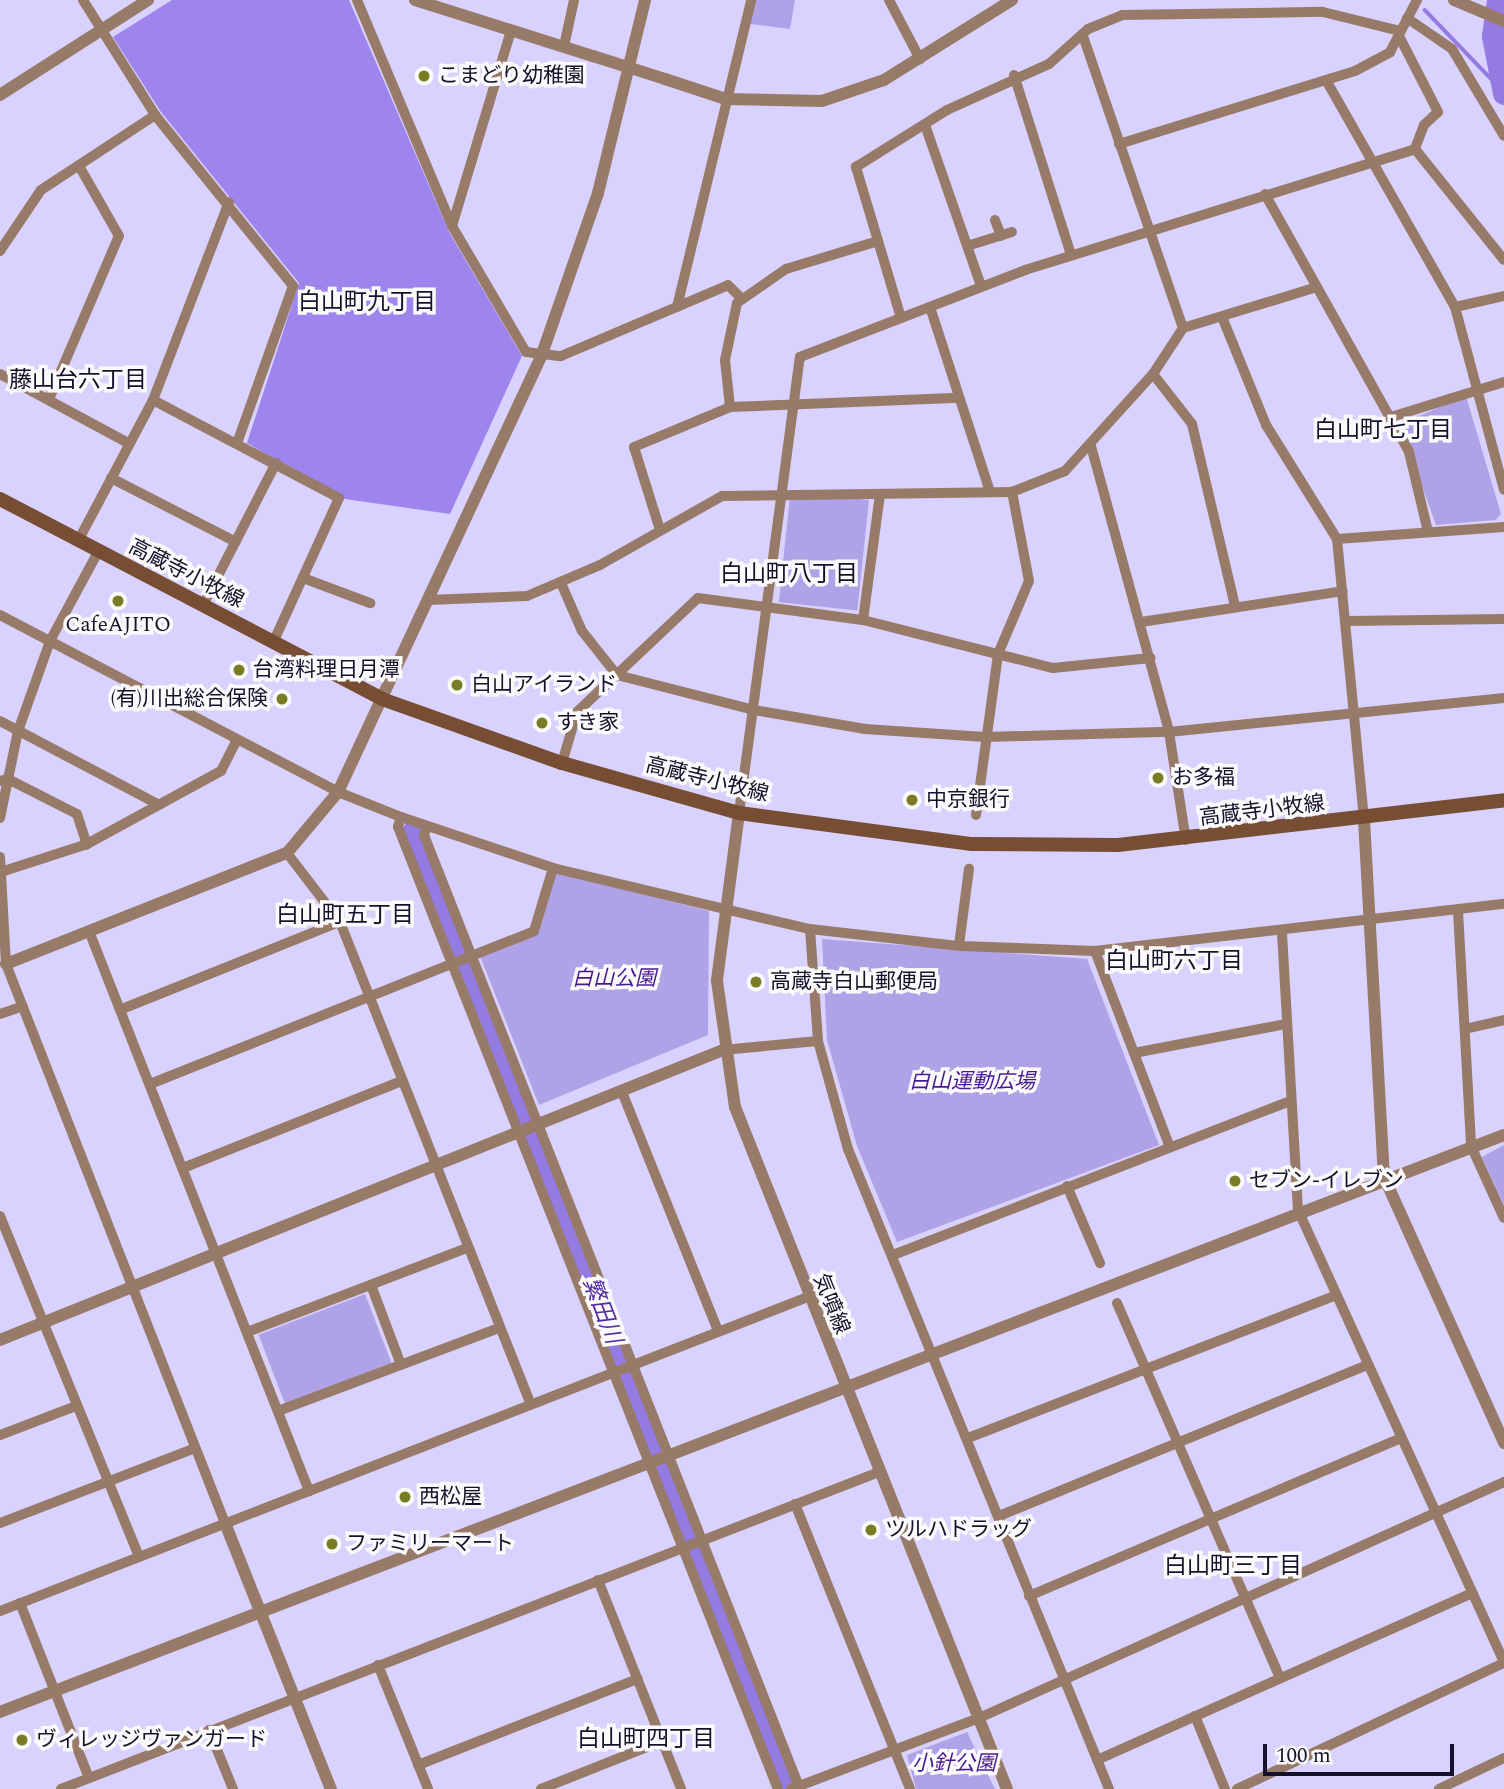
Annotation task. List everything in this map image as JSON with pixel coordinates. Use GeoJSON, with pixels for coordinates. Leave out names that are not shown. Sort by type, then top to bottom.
{"type":"FeatureCollection","features":[{"type":"Feature","properties":{"kind":"main road","name":"高蔵寺小牧線"},"geometry":{"type":"LineString","coordinates":[[0,499],[382,699],[562,763],[739,813],[972,844],[1186,841],[1504,800]]}},
{"type":"Feature","properties":{"kind":"street"},"geometry":{"type":"LineString","coordinates":[[83,0],[155,115],[229,202],[293,286],[237,443]]}},
{"type":"Feature","properties":{"kind":"street"},"geometry":{"type":"LineString","coordinates":[[0,95],[148,0]]}},
{"type":"Feature","properties":{"kind":"street"},"geometry":{"type":"LineString","coordinates":[[357,0],[452,226],[526,352],[561,356],[728,285],[742,299]]}},
{"type":"Feature","properties":{"kind":"street"},"geometry":{"type":"LineString","coordinates":[[415,0],[726,99],[822,101],[884,80],[1012,0]]}},
{"type":"Feature","properties":{"kind":"street"},"geometry":{"type":"LineString","coordinates":[[564,46],[574,0]]}},
{"type":"Feature","properties":{"kind":"street"},"geometry":{"type":"LineString","coordinates":[[6,964],[287,853],[338,792],[542,354],[598,193],[645,0]]}},
{"type":"Feature","properties":{"kind":"street"},"geometry":{"type":"LineString","coordinates":[[677,307],[751,0]]}},
{"type":"Feature","properties":{"kind":"street"},"geometry":{"type":"LineString","coordinates":[[889,0],[920,59]]}},
{"type":"Feature","properties":{"kind":"street"},"geometry":{"type":"LineString","coordinates":[[1119,144],[1326,80],[1390,52],[1417,0]]}},
{"type":"Feature","properties":{"kind":"street"},"geometry":{"type":"LineString","coordinates":[[1454,0],[1504,20]]}},
{"type":"Feature","properties":{"kind":"street"},"geometry":{"type":"LineString","coordinates":[[901,318],[856,167],[1014,75],[1049,64],[1083,36],[1122,15],[1181,11],[1336,13],[1399,34],[1438,112],[1424,125],[1415,149]]}},
{"type":"Feature","properties":{"kind":"street"},"geometry":{"type":"LineString","coordinates":[[1407,18],[1452,49],[1504,136]]}},
{"type":"Feature","properties":{"kind":"street"},"geometry":{"type":"LineString","coordinates":[[452,226],[510,30]]}},
{"type":"Feature","properties":{"kind":"street"},"geometry":{"type":"LineString","coordinates":[[1083,36],[1146,232],[1183,328]]}},
{"type":"Feature","properties":{"kind":"street"},"geometry":{"type":"LineString","coordinates":[[1014,75],[1071,255]]}},
{"type":"Feature","properties":{"kind":"street"},"geometry":{"type":"LineString","coordinates":[[1326,80],[1455,307],[1500,455],[1504,490]]}},
{"type":"Feature","properties":{"kind":"street"},"geometry":{"type":"LineString","coordinates":[[0,251],[41,190],[155,115]]}},
{"type":"Feature","properties":{"kind":"street"},"geometry":{"type":"LineString","coordinates":[[925,125],[981,286]]}},
{"type":"Feature","properties":{"kind":"street"},"geometry":{"type":"LineString","coordinates":[[739,813],[800,357],[981,286],[1071,255],[1415,149]]}},
{"type":"Feature","properties":{"kind":"street"},"geometry":{"type":"LineString","coordinates":[[1415,149],[1504,260]]}},
{"type":"Feature","properties":{"kind":"street"},"geometry":{"type":"LineString","coordinates":[[49,399],[119,236],[79,166]]}},
{"type":"Feature","properties":{"kind":"street"},"geometry":{"type":"LineString","coordinates":[[1265,194],[1409,452],[1428,531]]}},
{"type":"Feature","properties":{"kind":"street"},"geometry":{"type":"LineString","coordinates":[[78,541],[153,400],[229,202]]}},
{"type":"Feature","properties":{"kind":"street"},"geometry":{"type":"LineString","coordinates":[[995,220],[1000,236]]}},
{"type":"Feature","properties":{"kind":"street"},"geometry":{"type":"LineString","coordinates":[[967,246],[1012,232]]}},
{"type":"Feature","properties":{"kind":"street"},"geometry":{"type":"LineString","coordinates":[[730,407],[725,360],[742,299],[786,269],[878,241]]}},
{"type":"Feature","properties":{"kind":"street"},"geometry":{"type":"LineString","coordinates":[[428,600],[527,596],[561,583],[722,496],[1012,492],[1065,471],[1091,446],[1153,374],[1183,328],[1317,287]]}},
{"type":"Feature","properties":{"kind":"street"},"geometry":{"type":"LineString","coordinates":[[1455,307],[1504,296]]}},
{"type":"Feature","properties":{"kind":"street"},"geometry":{"type":"LineString","coordinates":[[930,307],[990,492]]}},
{"type":"Feature","properties":{"kind":"street"},"geometry":{"type":"LineString","coordinates":[[1222,317],[1266,425],[1337,539],[1348,621],[1364,820],[1384,1177],[1504,1443]]}},
{"type":"Feature","properties":{"kind":"street"},"geometry":{"type":"LineString","coordinates":[[0,373],[128,443]]}},
{"type":"Feature","properties":{"kind":"street"},"geometry":{"type":"LineString","coordinates":[[1153,374],[1192,424],[1235,606]]}},
{"type":"Feature","properties":{"kind":"street"},"geometry":{"type":"LineString","coordinates":[[1391,417],[1477,386],[1504,382]]}},
{"type":"Feature","properties":{"kind":"street"},"geometry":{"type":"LineString","coordinates":[[660,530],[634,447],[730,407],[960,398]]}},
{"type":"Feature","properties":{"kind":"street"},"geometry":{"type":"LineString","coordinates":[[153,400],[339,498],[273,643]]}},
{"type":"Feature","properties":{"kind":"street"},"geometry":{"type":"LineString","coordinates":[[1091,446],[1169,732],[1186,841]]}},
{"type":"Feature","properties":{"kind":"street"},"geometry":{"type":"LineString","coordinates":[[203,605],[276,463]]}},
{"type":"Feature","properties":{"kind":"street"},"geometry":{"type":"LineString","coordinates":[[111,478],[236,542]]}},
{"type":"Feature","properties":{"kind":"street"},"geometry":{"type":"LineString","coordinates":[[976,814],[998,654],[1029,581],[1012,492]]}},
{"type":"Feature","properties":{"kind":"street"},"geometry":{"type":"LineString","coordinates":[[863,620],[880,494]]}},
{"type":"Feature","properties":{"kind":"street"},"geometry":{"type":"LineString","coordinates":[[1337,539],[1504,527]]}},
{"type":"Feature","properties":{"kind":"street"},"geometry":{"type":"LineString","coordinates":[[0,818],[4,780],[18,731],[50,641],[98,552]]}},
{"type":"Feature","properties":{"kind":"street"},"geometry":{"type":"LineString","coordinates":[[303,578],[370,603]]}},
{"type":"Feature","properties":{"kind":"street"},"geometry":{"type":"LineString","coordinates":[[561,583],[582,632],[617,675],[754,710],[865,729],[985,737],[1169,732],[1504,698]]}},
{"type":"Feature","properties":{"kind":"street"},"geometry":{"type":"LineString","coordinates":[[1141,622],[1343,591]]}},
{"type":"Feature","properties":{"kind":"street"},"geometry":{"type":"LineString","coordinates":[[562,763],[577,712],[698,598],[863,620],[1053,668],[1150,658]]}},
{"type":"Feature","properties":{"kind":"street"},"geometry":{"type":"LineString","coordinates":[[0,615],[338,792],[401,817],[553,868],[810,929],[959,945],[1095,951],[1282,933],[1504,904]]}},
{"type":"Feature","properties":{"kind":"street"},"geometry":{"type":"LineString","coordinates":[[1348,621],[1504,619]]}},
{"type":"Feature","properties":{"kind":"street"},"geometry":{"type":"LineString","coordinates":[[0,722],[159,805]]}},
{"type":"Feature","properties":{"kind":"street"},"geometry":{"type":"LineString","coordinates":[[1,872],[87,844],[221,771],[237,740]]}},
{"type":"Feature","properties":{"kind":"street"},"geometry":{"type":"LineString","coordinates":[[4,780],[77,814],[87,844]]}},
{"type":"Feature","properties":{"kind":"street","name":"気噴線"},"geometry":{"type":"LineString","coordinates":[[739,813],[723,910],[717,981],[723,1051],[752,1159],[1007,1789]]}},
{"type":"Feature","properties":{"kind":"street"},"geometry":{"type":"LineString","coordinates":[[401,817],[398,827],[778,1789]]}},
{"type":"Feature","properties":{"kind":"street"},"geometry":{"type":"LineString","coordinates":[[427,827],[424,835],[797,1788],[979,1718],[1504,1482]]}},
{"type":"Feature","properties":{"kind":"street"},"geometry":{"type":"LineString","coordinates":[[287,853],[340,922],[531,1405]]}},
{"type":"Feature","properties":{"kind":"street"},"geometry":{"type":"LineString","coordinates":[[0,857],[6,964],[331,1789]]}},
{"type":"Feature","properties":{"kind":"street"},"geometry":{"type":"LineString","coordinates":[[150,1084],[534,931],[553,868]]}},
{"type":"Feature","properties":{"kind":"street"},"geometry":{"type":"LineString","coordinates":[[959,945],[969,869]]}},
{"type":"Feature","properties":{"kind":"street"},"geometry":{"type":"LineString","coordinates":[[1458,911],[1471,1146],[1504,1218]]}},
{"type":"Feature","properties":{"kind":"street"},"geometry":{"type":"LineString","coordinates":[[122,1009],[340,922]]}},
{"type":"Feature","properties":{"kind":"street"},"geometry":{"type":"LineString","coordinates":[[810,929],[818,1041],[848,1149],[1109,1789]]}},
{"type":"Feature","properties":{"kind":"street"},"geometry":{"type":"LineString","coordinates":[[89,931],[122,1009],[309,1491]]}},
{"type":"Feature","properties":{"kind":"street"},"geometry":{"type":"LineString","coordinates":[[1237,1789],[1504,1662],[1298,1210],[1282,933]]}},
{"type":"Feature","properties":{"kind":"street"},"geometry":{"type":"LineString","coordinates":[[1095,951],[1170,1147]]}},
{"type":"Feature","properties":{"kind":"street"},"geometry":{"type":"LineString","coordinates":[[0,1014],[23,1006]]}},
{"type":"Feature","properties":{"kind":"street"},"geometry":{"type":"LineString","coordinates":[[1465,1029],[1504,1020]]}},
{"type":"Feature","properties":{"kind":"street"},"geometry":{"type":"LineString","coordinates":[[1134,1053],[1286,1024]]}},
{"type":"Feature","properties":{"kind":"street"},"geometry":{"type":"LineString","coordinates":[[0,1340],[723,1051],[818,1041]]}},
{"type":"Feature","properties":{"kind":"street"},"geometry":{"type":"LineString","coordinates":[[183,1168],[402,1081]]}},
{"type":"Feature","properties":{"kind":"street"},"geometry":{"type":"LineString","coordinates":[[622,1092],[718,1331]]}},
{"type":"Feature","properties":{"kind":"street"},"geometry":{"type":"LineString","coordinates":[[892,1255],[1291,1101]]}},
{"type":"Feature","properties":{"kind":"street"},"geometry":{"type":"LineString","coordinates":[[0,1712],[1384,1177],[1504,1135]]}},
{"type":"Feature","properties":{"kind":"street"},"geometry":{"type":"LineString","coordinates":[[1067,1186],[1100,1263]]}},
{"type":"Feature","properties":{"kind":"street"},"geometry":{"type":"LineString","coordinates":[[0,1216],[139,1557]]}},
{"type":"Feature","properties":{"kind":"street"},"geometry":{"type":"LineString","coordinates":[[0,1252],[12,1247]]}},
{"type":"Feature","properties":{"kind":"street"},"geometry":{"type":"LineString","coordinates":[[247,1332],[467,1248]]}},
{"type":"Feature","properties":{"kind":"street"},"geometry":{"type":"LineString","coordinates":[[371,1285],[401,1365]]}},
{"type":"Feature","properties":{"kind":"street"},"geometry":{"type":"LineString","coordinates":[[968,1438],[1336,1295]]}},
{"type":"Feature","properties":{"kind":"street"},"geometry":{"type":"LineString","coordinates":[[0,1611],[808,1297]]}},
{"type":"Feature","properties":{"kind":"street"},"geometry":{"type":"LineString","coordinates":[[1117,1303],[1280,1678]]}},
{"type":"Feature","properties":{"kind":"street"},"geometry":{"type":"LineString","coordinates":[[278,1411],[499,1328]]}},
{"type":"Feature","properties":{"kind":"street"},"geometry":{"type":"LineString","coordinates":[[999,1516],[1368,1365]]}},
{"type":"Feature","properties":{"kind":"street"},"geometry":{"type":"LineString","coordinates":[[0,1435],[76,1406]]}},
{"type":"Feature","properties":{"kind":"street"},"geometry":{"type":"LineString","coordinates":[[1030,1596],[1401,1438]]}},
{"type":"Feature","properties":{"kind":"street"},"geometry":{"type":"LineString","coordinates":[[0,1523],[195,1448]]}},
{"type":"Feature","properties":{"kind":"street"},"geometry":{"type":"LineString","coordinates":[[61,1789],[878,1472]]}},
{"type":"Feature","properties":{"kind":"street"},"geometry":{"type":"LineString","coordinates":[[795,1504],[910,1789]]}},
{"type":"Feature","properties":{"kind":"street"},"geometry":{"type":"LineString","coordinates":[[598,1580],[681,1789]]}},
{"type":"Feature","properties":{"kind":"street"},"geometry":{"type":"LineString","coordinates":[[1097,1760],[1472,1593]]}},
{"type":"Feature","properties":{"kind":"street"},"geometry":{"type":"LineString","coordinates":[[20,1603],[89,1778]]}},
{"type":"Feature","properties":{"kind":"street"},"geometry":{"type":"LineString","coordinates":[[378,1665],[428,1789]]}},
{"type":"Feature","properties":{"kind":"street"},"geometry":{"type":"LineString","coordinates":[[418,1765],[638,1679]]}},
{"type":"Feature","properties":{"kind":"street"},"geometry":{"type":"LineString","coordinates":[[1195,1716],[1225,1789]]}},
{"type":"Feature","properties":{"kind":"street"},"geometry":{"type":"LineString","coordinates":[[209,1730],[233,1789]]}},
{"type":"Feature","properties":{"kind":"street"},"geometry":{"type":"LineString","coordinates":[[541,1789],[662,1741]]}},
{"type":"Feature","properties":{"kind":"street"},"geometry":{"type":"LineString","coordinates":[[1439,1789],[1504,1758]]}},
{"type":"Feature","properties":{"kind":"green space"},"geometry":{"type":"Polygon","coordinates":[[[755,0],[795,0],[790,29],[750,24],[755,0]]]}},
{"type":"Feature","properties":{"kind":"green space"},"geometry":{"type":"Polygon","coordinates":[[[1466,396],[1501,514],[1496,520],[1436,525],[1400,424],[1466,396]]]}},
{"type":"Feature","properties":{"kind":"green space"},"geometry":{"type":"Polygon","coordinates":[[[790,492],[869,500],[857,610],[779,602],[790,492]]]}},
{"type":"Feature","properties":{"kind":"green space","name":"白山公園"},"geometry":{"type":"Polygon","coordinates":[[[556,872],[709,911],[708,1035],[539,1105],[480,956],[539,932],[556,872]]]}},
{"type":"Feature","properties":{"kind":"green space","name":"白山運動広場"},"geometry":{"type":"Polygon","coordinates":[[[822,939],[1087,959],[1159,1145],[897,1242],[857,1146],[827,1040],[822,939]]]}},
{"type":"Feature","properties":{"kind":"green space"},"geometry":{"type":"Polygon","coordinates":[[[1504,1145],[1504,1205],[1482,1157],[1504,1145]]]}},
{"type":"Feature","properties":{"kind":"green space"},"geometry":{"type":"Polygon","coordinates":[[[365,1294],[392,1363],[285,1404],[259,1335],[365,1294]]]}},
{"type":"Feature","properties":{"kind":"green space","name":"小針公園"},"geometry":{"type":"Polygon","coordinates":[[[967,1732],[995,1789],[916,1789],[907,1755],[967,1732]]]}},
{"type":"Feature","properties":{"kind":"shaded area"},"geometry":{"type":"Polygon","coordinates":[[[172,0],[349,0],[449,232],[522,356],[450,514],[345,499],[247,443],[299,283],[161,112],[113,37],[172,0]]]}},
{"type":"Feature","properties":{"kind":"waterway"},"geometry":{"type":"LineString","coordinates":[[1498,0],[1493,36],[1504,93]]}},
{"type":"Feature","properties":{"kind":"waterway"},"geometry":{"type":"LineString","coordinates":[[1425,10],[1503,91]]}},
{"type":"Feature","properties":{"kind":"waterway","name":"繁田川"},"geometry":{"type":"LineString","coordinates":[[413,832],[788,1789]]}},
{"type":"Feature","properties":{"kind":"place","name":"こまどり幼稚園"},"geometry":{"type":"Point","coordinates":[424,76]}},
{"type":"Feature","properties":{"kind":"place","name":"CafeAJITO"},"geometry":{"type":"Point","coordinates":[118,601]}},
{"type":"Feature","properties":{"kind":"place","name":"台湾料理日月潭"},"geometry":{"type":"Point","coordinates":[239,670]}},
{"type":"Feature","properties":{"kind":"place","name":"白山アイランド"},"geometry":{"type":"Point","coordinates":[457,685]}},
{"type":"Feature","properties":{"kind":"place","name":"(有)川出総合保険"},"geometry":{"type":"Point","coordinates":[282,699]}},
{"type":"Feature","properties":{"kind":"place","name":"すき家"},"geometry":{"type":"Point","coordinates":[542,723]}},
{"type":"Feature","properties":{"kind":"place","name":"お多福"},"geometry":{"type":"Point","coordinates":[1158,778]}},
{"type":"Feature","properties":{"kind":"place","name":"中京銀行"},"geometry":{"type":"Point","coordinates":[912,800]}},
{"type":"Feature","properties":{"kind":"place","name":"高蔵寺白山郵便局"},"geometry":{"type":"Point","coordinates":[756,982]}},
{"type":"Feature","properties":{"kind":"place","name":"セブン-イレブン"},"geometry":{"type":"Point","coordinates":[1235,1181]}},
{"type":"Feature","properties":{"kind":"place","name":"西松屋"},"geometry":{"type":"Point","coordinates":[405,1497]}},
{"type":"Feature","properties":{"kind":"place","name":"ツルハドラッグ"},"geometry":{"type":"Point","coordinates":[871,1530]}},
{"type":"Feature","properties":{"kind":"place","name":"ファミリーマート"},"geometry":{"type":"Point","coordinates":[332,1544]}},
{"type":"Feature","properties":{"kind":"place","name":"ヴィレッジヴァンガード"},"geometry":{"type":"Point","coordinates":[22,1740]}},
{"type":"Feature","properties":{"kind":"district","name":"白山町九丁目"},"geometry":{"type":"Point","coordinates":[367,303]}},
{"type":"Feature","properties":{"kind":"district","name":"藤山台六丁目"},"geometry":{"type":"Point","coordinates":[78,381]}},
{"type":"Feature","properties":{"kind":"district","name":"白山町七丁目"},"geometry":{"type":"Point","coordinates":[1383,431]}},
{"type":"Feature","properties":{"kind":"district","name":"白山町八丁目"},"geometry":{"type":"Point","coordinates":[789,575]}},
{"type":"Feature","properties":{"kind":"district","name":"白山町五丁目"},"geometry":{"type":"Point","coordinates":[345,916]}},
{"type":"Feature","properties":{"kind":"district","name":"白山町六丁目"},"geometry":{"type":"Point","coordinates":[1174,962]}},
{"type":"Feature","properties":{"kind":"district","name":"白山町三丁目"},"geometry":{"type":"Point","coordinates":[1233,1567]}},
{"type":"Feature","properties":{"kind":"district","name":"白山町四丁目"},"geometry":{"type":"Point","coordinates":[646,1740]}}]}
